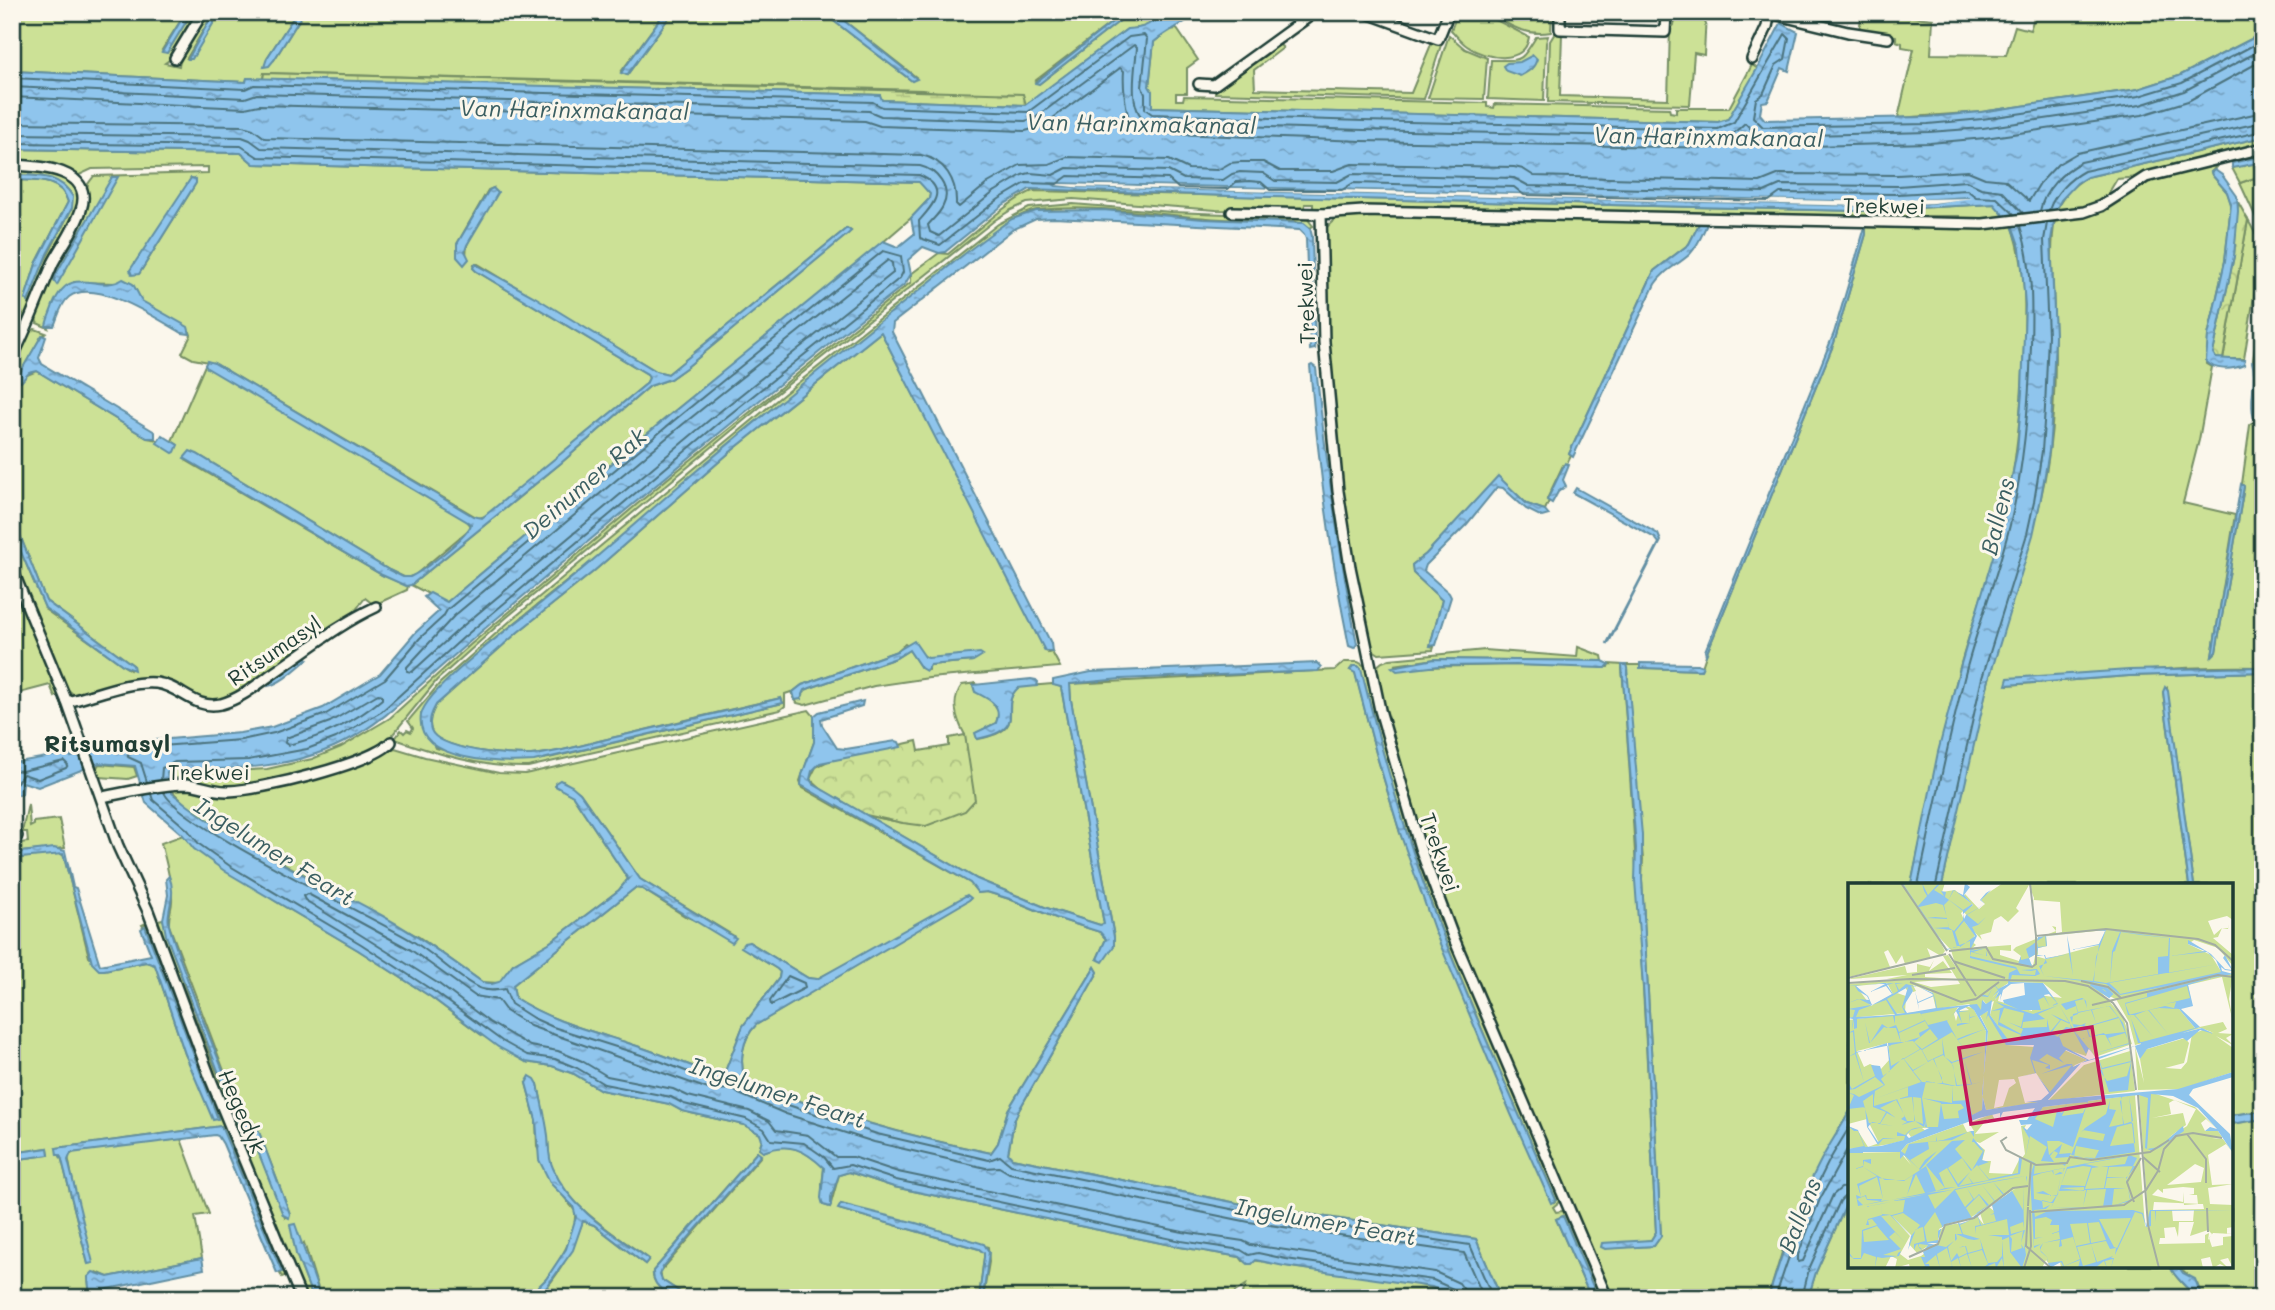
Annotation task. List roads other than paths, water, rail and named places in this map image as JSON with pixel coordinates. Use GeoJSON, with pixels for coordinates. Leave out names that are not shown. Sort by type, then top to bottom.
{"type":"FeatureCollection","features":[{"type":"Feature","properties":{"kind":"street"},"geometry":{"type":"LineString","coordinates":[[175,58],[203,12]]}},
{"type":"Feature","properties":{"kind":"street"},"geometry":{"type":"LineString","coordinates":[[1199,84],[1214,85],[1315,12]]}},
{"type":"Feature","properties":{"kind":"street"},"geometry":{"type":"LineString","coordinates":[[1364,12],[1438,39],[1449,12]]}},
{"type":"Feature","properties":{"kind":"street"},"geometry":{"type":"LineString","coordinates":[[1560,12],[1560,29],[1665,32],[1666,12]]}},
{"type":"Feature","properties":{"kind":"street"},"geometry":{"type":"LineString","coordinates":[[1752,59],[1767,27],[1770,13],[1848,32],[1888,38]]}},
{"type":"Feature","properties":{"kind":"street","name":"Trekwei"},"geometry":{"type":"LineString","coordinates":[[1607,1298],[1452,934],[1410,816],[1380,710],[1350,567],[1338,491],[1324,342],[1321,214],[1363,211],[1995,223],[2070,215],[2101,205],[2146,177],[2263,148]]}},
{"type":"Feature","properties":{"kind":"street"},"geometry":{"type":"LineString","coordinates":[[12,165],[47,167],[63,172],[78,185],[83,200],[80,214],[57,255],[30,323],[12,358]]}},
{"type":"Feature","properties":{"kind":"street"},"geometry":{"type":"LineString","coordinates":[[1232,212],[1321,214]]}},
{"type":"Feature","properties":{"kind":"street"},"geometry":{"type":"LineString","coordinates":[[12,569],[67,702],[102,797]]}},
{"type":"Feature","properties":{"kind":"street","name":"Ritsumasyl"},"geometry":{"type":"LineString","coordinates":[[67,702],[147,683],[167,686],[198,704],[226,702],[249,691],[353,619],[376,607]]}},
{"type":"Feature","properties":{"kind":"street","name":"Trekwei"},"geometry":{"type":"LineString","coordinates":[[102,797],[178,785],[215,791],[259,789],[377,753],[391,742]]}},
{"type":"Feature","properties":{"kind":"street","name":"Hegedyk"},"geometry":{"type":"LineString","coordinates":[[102,797],[118,846],[158,937],[211,1080],[301,1298]]}},
{"type":"Feature","properties":{"kind":"water"},"geometry":{"type":"Polygon","coordinates":[[[186,12],[192,12],[167,53],[162,52],[186,12]]]}},
{"type":"Feature","properties":{"kind":"water"},"geometry":{"type":"Polygon","coordinates":[[[214,12],[220,12],[192,59],[188,59],[214,12]]]}},
{"type":"Feature","properties":{"kind":"water"},"geometry":{"type":"Polygon","coordinates":[[[297,12],[304,12],[274,60],[264,67],[267,58],[297,12]]]}},
{"type":"Feature","properties":{"kind":"water"},"geometry":{"type":"Polygon","coordinates":[[[665,12],[673,12],[627,75],[621,73],[665,12]]]}},
{"type":"Feature","properties":{"kind":"water"},"geometry":{"type":"Polygon","coordinates":[[[822,12],[833,12],[917,79],[912,81],[822,12]]]}},
{"type":"Feature","properties":{"kind":"water"},"geometry":{"type":"Polygon","coordinates":[[[1125,12],[1131,12],[1039,84],[1035,83],[1125,12]]]}},
{"type":"Feature","properties":{"kind":"water"},"geometry":{"type":"Polygon","coordinates":[[[1159,12],[1200,12],[1154,42],[1149,86],[1152,91],[1152,107],[1718,122],[1728,119],[1781,23],[1798,32],[1789,71],[1782,68],[1768,101],[1762,102],[1760,114],[1765,120],[1928,117],[2138,89],[2179,76],[2263,33],[2263,137],[2087,177],[2077,183],[2061,200],[2056,210],[2051,240],[2055,336],[2049,451],[2033,535],[1989,679],[1942,883],[1911,883],[1938,752],[2003,523],[2017,451],[2022,393],[2025,305],[2020,248],[2012,225],[1994,204],[1857,211],[1030,189],[1003,205],[945,252],[939,253],[923,247],[908,260],[911,274],[905,284],[667,476],[370,727],[323,752],[282,763],[240,768],[176,769],[167,773],[172,793],[243,842],[385,917],[482,982],[492,984],[499,982],[513,964],[549,943],[619,890],[628,879],[573,796],[555,786],[555,783],[560,780],[572,786],[580,793],[640,879],[736,938],[732,943],[642,889],[635,888],[513,985],[515,998],[568,1024],[716,1075],[724,1074],[743,1026],[779,978],[780,972],[777,969],[741,947],[744,943],[749,942],[808,978],[817,979],[967,895],[971,898],[969,900],[756,1025],[743,1051],[745,1080],[866,1122],[991,1153],[998,1143],[1008,1110],[1095,967],[1098,972],[1014,1121],[1008,1153],[1012,1158],[1252,1206],[1476,1239],[1501,1298],[1453,1298],[1432,1287],[1256,1260],[1248,1264],[1240,1257],[894,1187],[849,1172],[839,1175],[830,1207],[823,1205],[821,1198],[824,1168],[803,1152],[781,1148],[763,1152],[759,1149],[762,1140],[760,1134],[744,1125],[682,1111],[669,1104],[601,1090],[574,1074],[552,1066],[526,1062],[498,1047],[431,997],[358,950],[226,872],[194,849],[183,835],[146,803],[135,766],[99,763],[38,787],[23,782],[22,794],[12,796],[12,763],[69,753],[71,757],[145,741],[240,733],[272,727],[323,708],[380,674],[415,633],[439,611],[424,597],[430,593],[447,602],[883,241],[898,247],[914,234],[911,218],[929,199],[930,194],[919,182],[254,164],[241,153],[12,149],[12,71],[246,82],[247,78],[880,95],[882,100],[1025,105],[1127,29],[1146,25],[1154,20],[1159,12]],[[1051,183],[1073,187],[1867,206],[1933,203],[1969,197],[1898,201],[1051,183]]]}},
{"type":"Feature","properties":{"kind":"water"},"geometry":{"type":"Polygon","coordinates":[[[1533,55],[1537,59],[1534,65],[1520,76],[1506,71],[1503,66],[1520,62],[1533,55]]]}},
{"type":"Feature","properties":{"kind":"water"},"geometry":{"type":"Polygon","coordinates":[[[2263,156],[2263,162],[2232,168],[2232,163],[2263,156]]]}},
{"type":"Feature","properties":{"kind":"water"},"geometry":{"type":"Polygon","coordinates":[[[2215,170],[2222,175],[2237,196],[2234,256],[2213,353],[2216,358],[2245,360],[2244,365],[2229,369],[2214,367],[2206,361],[2208,336],[2225,261],[2231,204],[2227,192],[2212,175],[2211,172],[2215,170]]]}},
{"type":"Feature","properties":{"kind":"water"},"geometry":{"type":"Polygon","coordinates":[[[12,175],[47,177],[68,189],[73,197],[72,208],[47,254],[28,302],[25,299],[36,264],[68,202],[53,184],[12,180],[12,175]]]}},
{"type":"Feature","properties":{"kind":"water"},"geometry":{"type":"Polygon","coordinates":[[[112,177],[118,177],[57,285],[54,281],[56,274],[112,177]]]}},
{"type":"Feature","properties":{"kind":"water"},"geometry":{"type":"Polygon","coordinates":[[[191,178],[196,179],[196,183],[139,274],[132,275],[130,270],[191,178]]]}},
{"type":"Feature","properties":{"kind":"water"},"geometry":{"type":"Polygon","coordinates":[[[493,188],[498,193],[467,245],[465,251],[469,259],[464,265],[457,257],[457,244],[489,190],[493,188]]]}},
{"type":"Feature","properties":{"kind":"water"},"geometry":{"type":"Polygon","coordinates":[[[1103,210],[1203,219],[1304,223],[1310,228],[1312,236],[1315,349],[1310,350],[1306,239],[1300,230],[1036,219],[1012,230],[893,323],[892,332],[1051,643],[1052,652],[1045,651],[881,332],[729,453],[593,572],[518,632],[436,705],[430,723],[436,737],[460,747],[492,753],[531,755],[564,750],[781,698],[783,703],[534,761],[464,757],[431,743],[423,731],[421,715],[437,690],[453,675],[575,576],[770,410],[972,248],[1012,219],[1036,211],[1103,210]]]}},
{"type":"Feature","properties":{"kind":"water"},"geometry":{"type":"Polygon","coordinates":[[[1699,224],[1707,224],[1693,251],[1655,284],[1573,457],[1569,454],[1654,271],[1689,244],[1699,224]]]}},
{"type":"Feature","properties":{"kind":"water"},"geometry":{"type":"Polygon","coordinates":[[[1865,227],[1866,234],[1834,343],[1706,655],[1705,651],[1834,333],[1865,227]]]}},
{"type":"Feature","properties":{"kind":"water"},"geometry":{"type":"Polygon","coordinates":[[[847,228],[851,231],[848,234],[687,367],[670,379],[650,386],[561,463],[411,585],[406,586],[382,575],[184,458],[190,451],[197,454],[389,570],[403,577],[410,577],[454,544],[471,524],[207,368],[207,361],[473,516],[482,518],[646,384],[649,378],[647,374],[476,271],[473,268],[475,264],[535,297],[656,371],[668,374],[847,228]]]}},
{"type":"Feature","properties":{"kind":"water"},"geometry":{"type":"Polygon","coordinates":[[[123,279],[133,284],[142,301],[188,327],[190,334],[182,333],[127,303],[95,292],[81,292],[69,297],[54,326],[46,326],[53,305],[60,292],[68,285],[77,282],[114,283],[123,279]]]}},
{"type":"Feature","properties":{"kind":"water"},"geometry":{"type":"Polygon","coordinates":[[[42,335],[46,337],[39,358],[42,364],[155,432],[155,438],[147,438],[37,371],[29,373],[21,382],[18,381],[18,376],[42,335]]]}},
{"type":"Feature","properties":{"kind":"water"},"geometry":{"type":"Polygon","coordinates":[[[2263,358],[2257,410],[2263,416],[2263,421],[2254,418],[2252,411],[2252,362],[2263,358]]]}},
{"type":"Feature","properties":{"kind":"water"},"geometry":{"type":"Polygon","coordinates":[[[1312,365],[1316,368],[1344,575],[1357,644],[1354,648],[1349,646],[1330,541],[1317,436],[1312,365]]]}},
{"type":"Feature","properties":{"kind":"water"},"geometry":{"type":"Polygon","coordinates":[[[162,435],[178,445],[175,452],[157,443],[162,435]]]}},
{"type":"Feature","properties":{"kind":"water"},"geometry":{"type":"Polygon","coordinates":[[[1565,463],[1569,465],[1563,480],[1566,486],[1558,492],[1552,503],[1547,500],[1565,463]]]}},
{"type":"Feature","properties":{"kind":"water"},"geometry":{"type":"Polygon","coordinates":[[[1498,476],[1527,504],[1545,510],[1549,515],[1542,517],[1526,509],[1503,488],[1497,487],[1467,524],[1426,565],[1424,571],[1451,597],[1436,645],[1430,646],[1442,600],[1413,573],[1412,565],[1426,554],[1498,476]]]}},
{"type":"Feature","properties":{"kind":"water"},"geometry":{"type":"Polygon","coordinates":[[[2241,484],[2244,486],[2216,652],[2212,656],[2241,484]]]}},
{"type":"Feature","properties":{"kind":"water"},"geometry":{"type":"Polygon","coordinates":[[[1576,488],[1658,534],[1661,541],[1608,644],[1659,543],[1655,538],[1573,493],[1576,488]]]}},
{"type":"Feature","properties":{"kind":"water"},"geometry":{"type":"Polygon","coordinates":[[[12,515],[46,601],[133,665],[134,670],[124,666],[45,608],[12,531],[12,515]]]}},
{"type":"Feature","properties":{"kind":"water"},"geometry":{"type":"Polygon","coordinates":[[[914,641],[928,658],[980,653],[983,655],[973,661],[930,665],[926,671],[909,650],[896,658],[805,690],[801,699],[795,700],[793,692],[802,685],[897,651],[914,641]]]}},
{"type":"Feature","properties":{"kind":"water"},"geometry":{"type":"Polygon","coordinates":[[[306,656],[308,659],[289,675],[268,686],[268,684],[306,656]]]}},
{"type":"Feature","properties":{"kind":"water"},"geometry":{"type":"Polygon","coordinates":[[[1435,659],[1603,661],[1609,664],[1606,668],[1439,666],[1397,671],[1392,667],[1435,659]]]}},
{"type":"Feature","properties":{"kind":"water"},"geometry":{"type":"Polygon","coordinates":[[[1317,663],[1321,667],[1318,671],[1121,679],[1070,684],[1114,937],[1114,946],[1103,962],[1097,959],[1106,939],[1100,932],[1010,899],[987,892],[978,893],[970,883],[801,785],[814,742],[814,716],[819,712],[863,701],[862,706],[821,719],[837,748],[896,741],[901,747],[820,763],[812,771],[810,779],[813,784],[977,879],[1047,908],[1100,925],[1104,924],[1061,687],[1053,685],[1053,680],[1091,672],[1317,663]]]}},
{"type":"Feature","properties":{"kind":"water"},"geometry":{"type":"Polygon","coordinates":[[[1640,663],[1703,666],[1701,670],[1640,668],[1640,663]]]}},
{"type":"Feature","properties":{"kind":"water"},"geometry":{"type":"Polygon","coordinates":[[[1622,665],[1627,668],[1642,835],[1661,1236],[1654,1246],[1605,1249],[1601,1247],[1602,1243],[1651,1240],[1656,1232],[1635,880],[1636,848],[1622,665]]]}},
{"type":"Feature","properties":{"kind":"water"},"geometry":{"type":"Polygon","coordinates":[[[1353,666],[1361,669],[1390,777],[1423,882],[1470,1002],[1556,1200],[1551,1203],[1435,932],[1400,833],[1355,673],[1350,670],[1353,666]]]}},
{"type":"Feature","properties":{"kind":"water"},"geometry":{"type":"Polygon","coordinates":[[[2263,667],[2263,672],[2129,676],[2006,685],[2008,678],[2129,670],[2263,667]]]}},
{"type":"Feature","properties":{"kind":"water"},"geometry":{"type":"Polygon","coordinates":[[[1031,679],[1038,682],[1037,686],[1018,688],[1012,695],[1010,717],[1004,729],[977,739],[975,733],[996,723],[998,712],[990,700],[975,692],[973,685],[1031,679]]]}},
{"type":"Feature","properties":{"kind":"water"},"geometry":{"type":"Polygon","coordinates":[[[2165,687],[2168,691],[2194,883],[2189,883],[2163,692],[2165,687]]]}},
{"type":"Feature","properties":{"kind":"water"},"geometry":{"type":"Polygon","coordinates":[[[54,848],[65,851],[73,887],[76,888],[100,965],[151,955],[141,929],[145,926],[218,1119],[213,1120],[185,1054],[155,965],[146,962],[99,970],[92,963],[63,854],[20,858],[12,867],[12,859],[21,852],[54,848]]]}},
{"type":"Feature","properties":{"kind":"water"},"geometry":{"type":"Polygon","coordinates":[[[169,876],[172,891],[169,922],[178,952],[240,1113],[255,1125],[259,1132],[290,1214],[289,1218],[283,1215],[250,1131],[240,1128],[166,935],[163,919],[168,895],[166,879],[169,876]]]}},
{"type":"Feature","properties":{"kind":"water"},"geometry":{"type":"Polygon","coordinates":[[[530,1076],[538,1084],[550,1160],[561,1183],[570,1196],[595,1220],[649,1259],[645,1264],[594,1225],[583,1221],[573,1250],[537,1298],[527,1298],[546,1279],[566,1249],[576,1217],[573,1206],[551,1184],[539,1160],[536,1120],[526,1083],[530,1076]]]}},
{"type":"Feature","properties":{"kind":"water"},"geometry":{"type":"Polygon","coordinates":[[[2263,1111],[2263,1119],[2233,1124],[2233,1115],[2263,1111]]]}},
{"type":"Feature","properties":{"kind":"water","name":"Ballens"},"geometry":{"type":"Polygon","coordinates":[[[1848,1114],[1848,1200],[1816,1272],[1808,1298],[1768,1298],[1804,1196],[1848,1114]]]}},
{"type":"Feature","properties":{"kind":"water"},"geometry":{"type":"Polygon","coordinates":[[[221,1126],[282,1272],[277,1273],[223,1144],[215,1135],[71,1153],[68,1160],[93,1263],[88,1264],[62,1160],[60,1155],[57,1155],[56,1148],[221,1126]]]}},
{"type":"Feature","properties":{"kind":"water"},"geometry":{"type":"Polygon","coordinates":[[[48,1148],[49,1155],[12,1160],[12,1153],[48,1148]]]}},
{"type":"Feature","properties":{"kind":"water"},"geometry":{"type":"Polygon","coordinates":[[[757,1152],[761,1155],[663,1267],[660,1275],[662,1280],[689,1298],[665,1292],[656,1283],[653,1271],[757,1152]]]}},
{"type":"Feature","properties":{"kind":"water"},"geometry":{"type":"Polygon","coordinates":[[[841,1204],[984,1244],[989,1252],[983,1298],[979,1298],[984,1253],[979,1249],[838,1209],[841,1204]]]}},
{"type":"Feature","properties":{"kind":"water"},"geometry":{"type":"Polygon","coordinates":[[[1563,1216],[1598,1298],[1591,1298],[1556,1219],[1563,1216]]]}},
{"type":"Feature","properties":{"kind":"water"},"geometry":{"type":"Polygon","coordinates":[[[295,1224],[321,1298],[313,1298],[296,1254],[290,1225],[295,1224]]]}},
{"type":"Feature","properties":{"kind":"water"},"geometry":{"type":"Polygon","coordinates":[[[202,1258],[204,1269],[108,1289],[103,1293],[103,1298],[90,1298],[88,1277],[93,1272],[108,1277],[202,1258]]]}},
{"type":"Feature","properties":{"kind":"water"},"geometry":{"type":"Polygon","coordinates":[[[2171,1268],[2179,1268],[2195,1279],[2202,1298],[2194,1298],[2171,1268]]]}},
{"type":"Feature","properties":{"kind":"district","name":"Ritsumasyl"},"geometry":{"type":"Point","coordinates":[107,742]}},
{"type":"Feature","properties":{"kind":"water label","name":"Van Harinxmakanaal"},"geometry":{"type":"Point","coordinates":[574,109]}},
{"type":"Feature","properties":{"kind":"water label","name":"Van Harinxmakanaal"},"geometry":{"type":"Point","coordinates":[1141,123]}},
{"type":"Feature","properties":{"kind":"water label","name":"Van Harinxmakanaal"},"geometry":{"type":"Point","coordinates":[1708,136]}},
{"type":"Feature","properties":{"kind":"water label","name":"Deinumer Rak"},"geometry":{"type":"Point","coordinates":[584,483]}},
{"type":"Feature","properties":{"kind":"water label","name":"Ingelumer Feart"},"geometry":{"type":"Point","coordinates":[275,851]}},
{"type":"Feature","properties":{"kind":"water label","name":"Ingelumer Feart"},"geometry":{"type":"Point","coordinates":[778,1092]}},
{"type":"Feature","properties":{"kind":"water label","name":"Ingelumer Feart"},"geometry":{"type":"Point","coordinates":[1326,1221]}}]}
